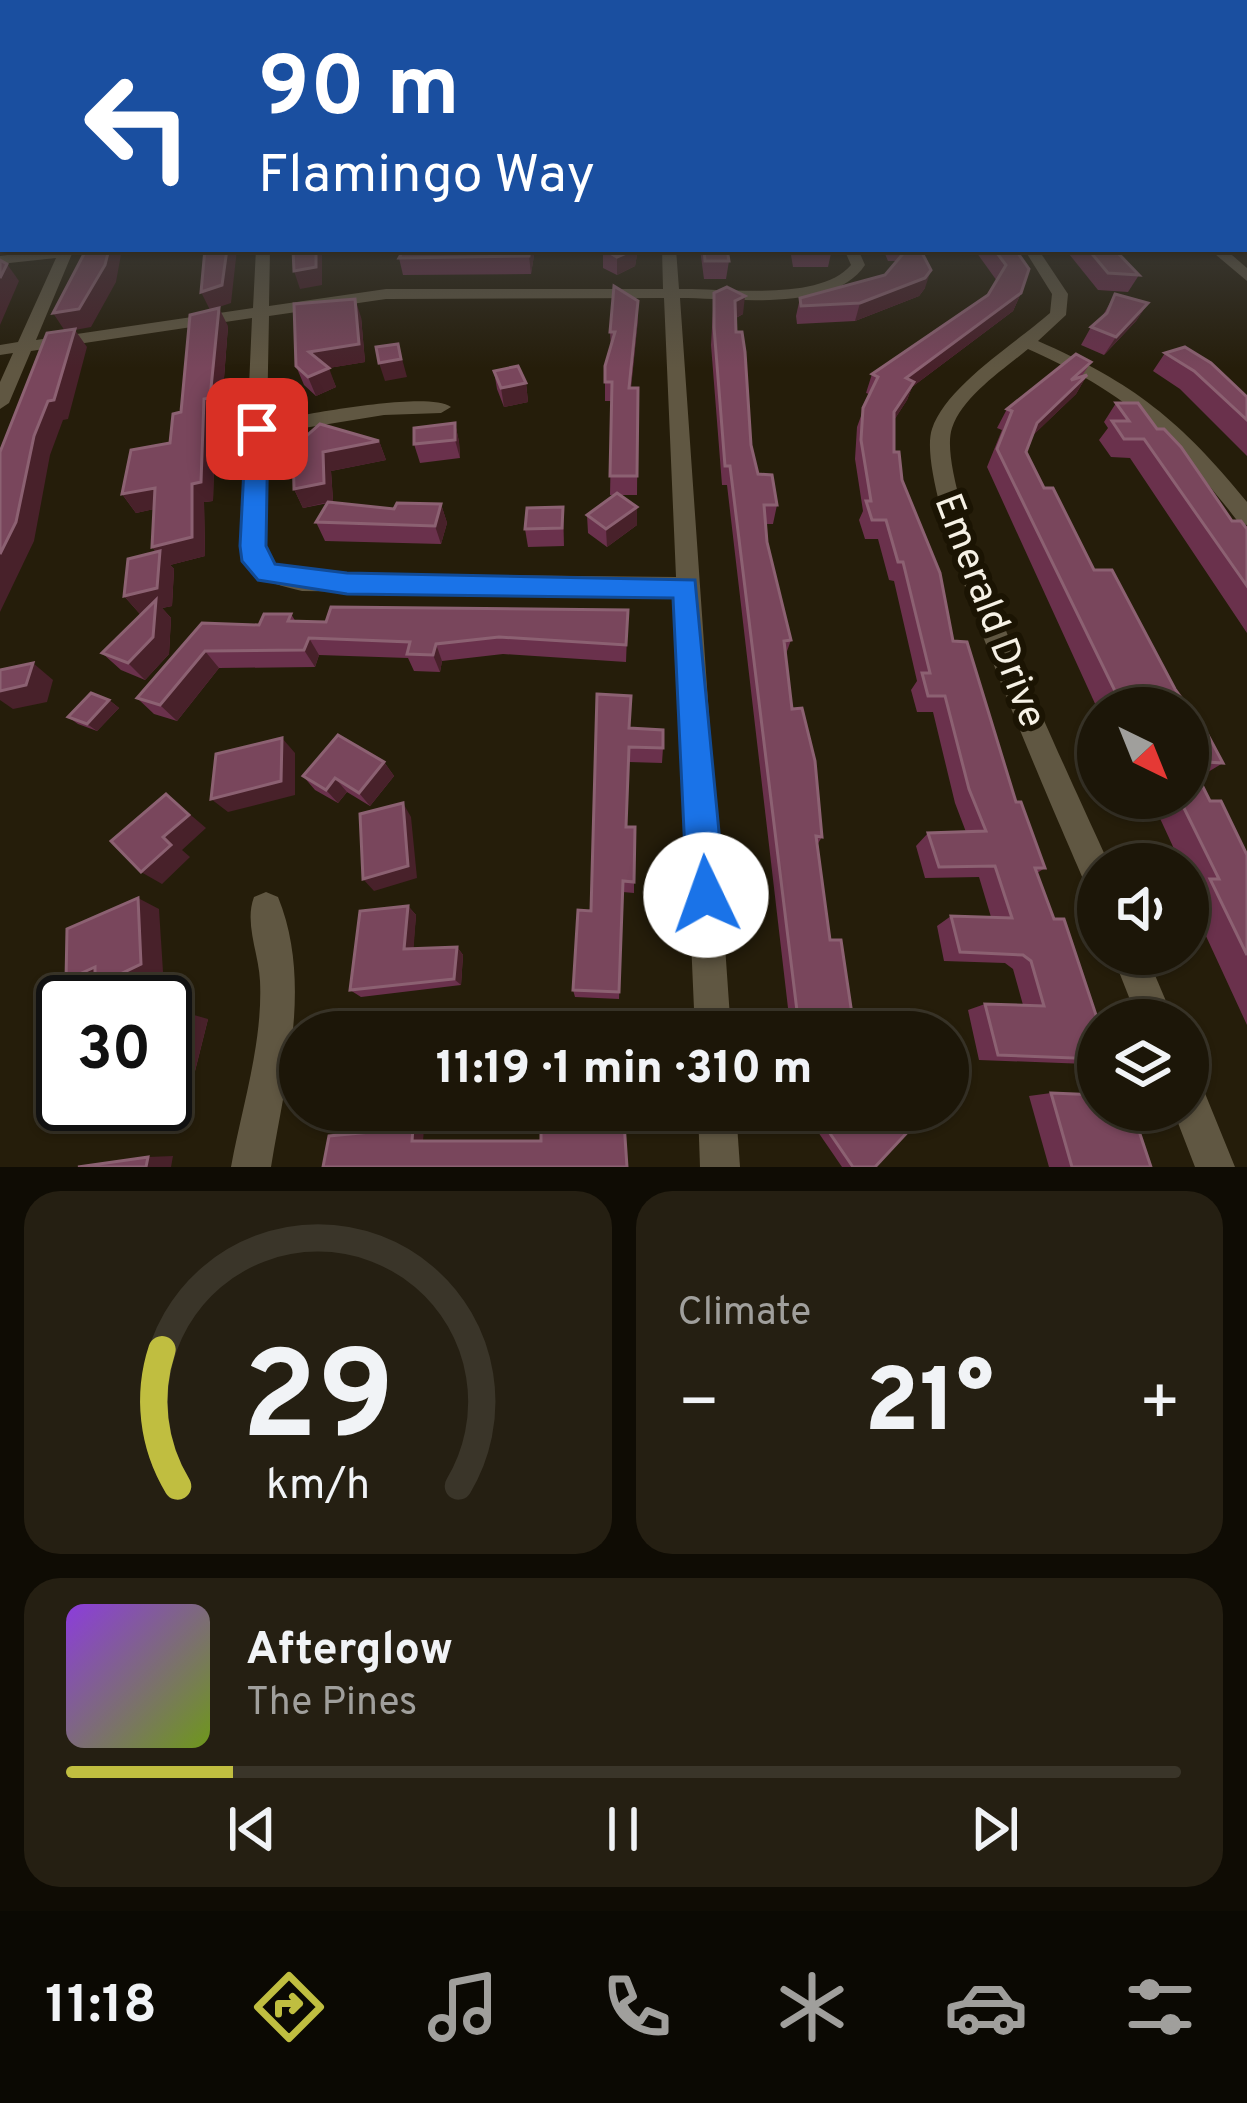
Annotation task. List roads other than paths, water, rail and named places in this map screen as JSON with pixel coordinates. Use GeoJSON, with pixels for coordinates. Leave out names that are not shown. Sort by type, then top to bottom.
{"type":"FeatureCollection","features":[{"type":"Feature","properties":{"kind":"street"},"geometry":{"type":"LineString","coordinates":[[0,403],[63,258]]}},
{"type":"Feature","properties":{"kind":"street"},"geometry":{"type":"LineString","coordinates":[[263,258],[253,546],[255,561],[267,573],[347,584],[686,587]]}},
{"type":"Feature","properties":{"kind":"street"},"geometry":{"type":"LineString","coordinates":[[669,258],[712,1011]]}},
{"type":"Feature","properties":{"kind":"street"},"geometry":{"type":"LineString","coordinates":[[0,350],[386,294],[823,289],[853,275],[858,265],[855,258]]}},
{"type":"Feature","properties":{"kind":"street","name":"Emerald Drive"},"geometry":{"type":"LineString","coordinates":[[1037,258],[1060,295],[1058,315],[955,407],[940,432],[940,480],[958,541],[1084,843]]}},
{"type":"Feature","properties":{"kind":"street"},"geometry":{"type":"LineString","coordinates":[[1028,343],[1127,388],[1163,416],[1247,517]]}},
{"type":"Feature","properties":{"kind":"street"},"geometry":{"type":"LineString","coordinates":[[257,429],[384,409],[442,407]]}},
{"type":"Feature","properties":{"kind":"street"},"geometry":{"type":"LineString","coordinates":[[251,1167],[277,1015],[278,979],[266,909]]}},
{"type":"Feature","properties":{"kind":"street"},"geometry":{"type":"LineString","coordinates":[[718,1131],[720,1167]]}},
{"type":"Feature","properties":{"kind":"street"},"geometry":{"type":"LineString","coordinates":[[1200,1131],[1215,1167]]}}]}
